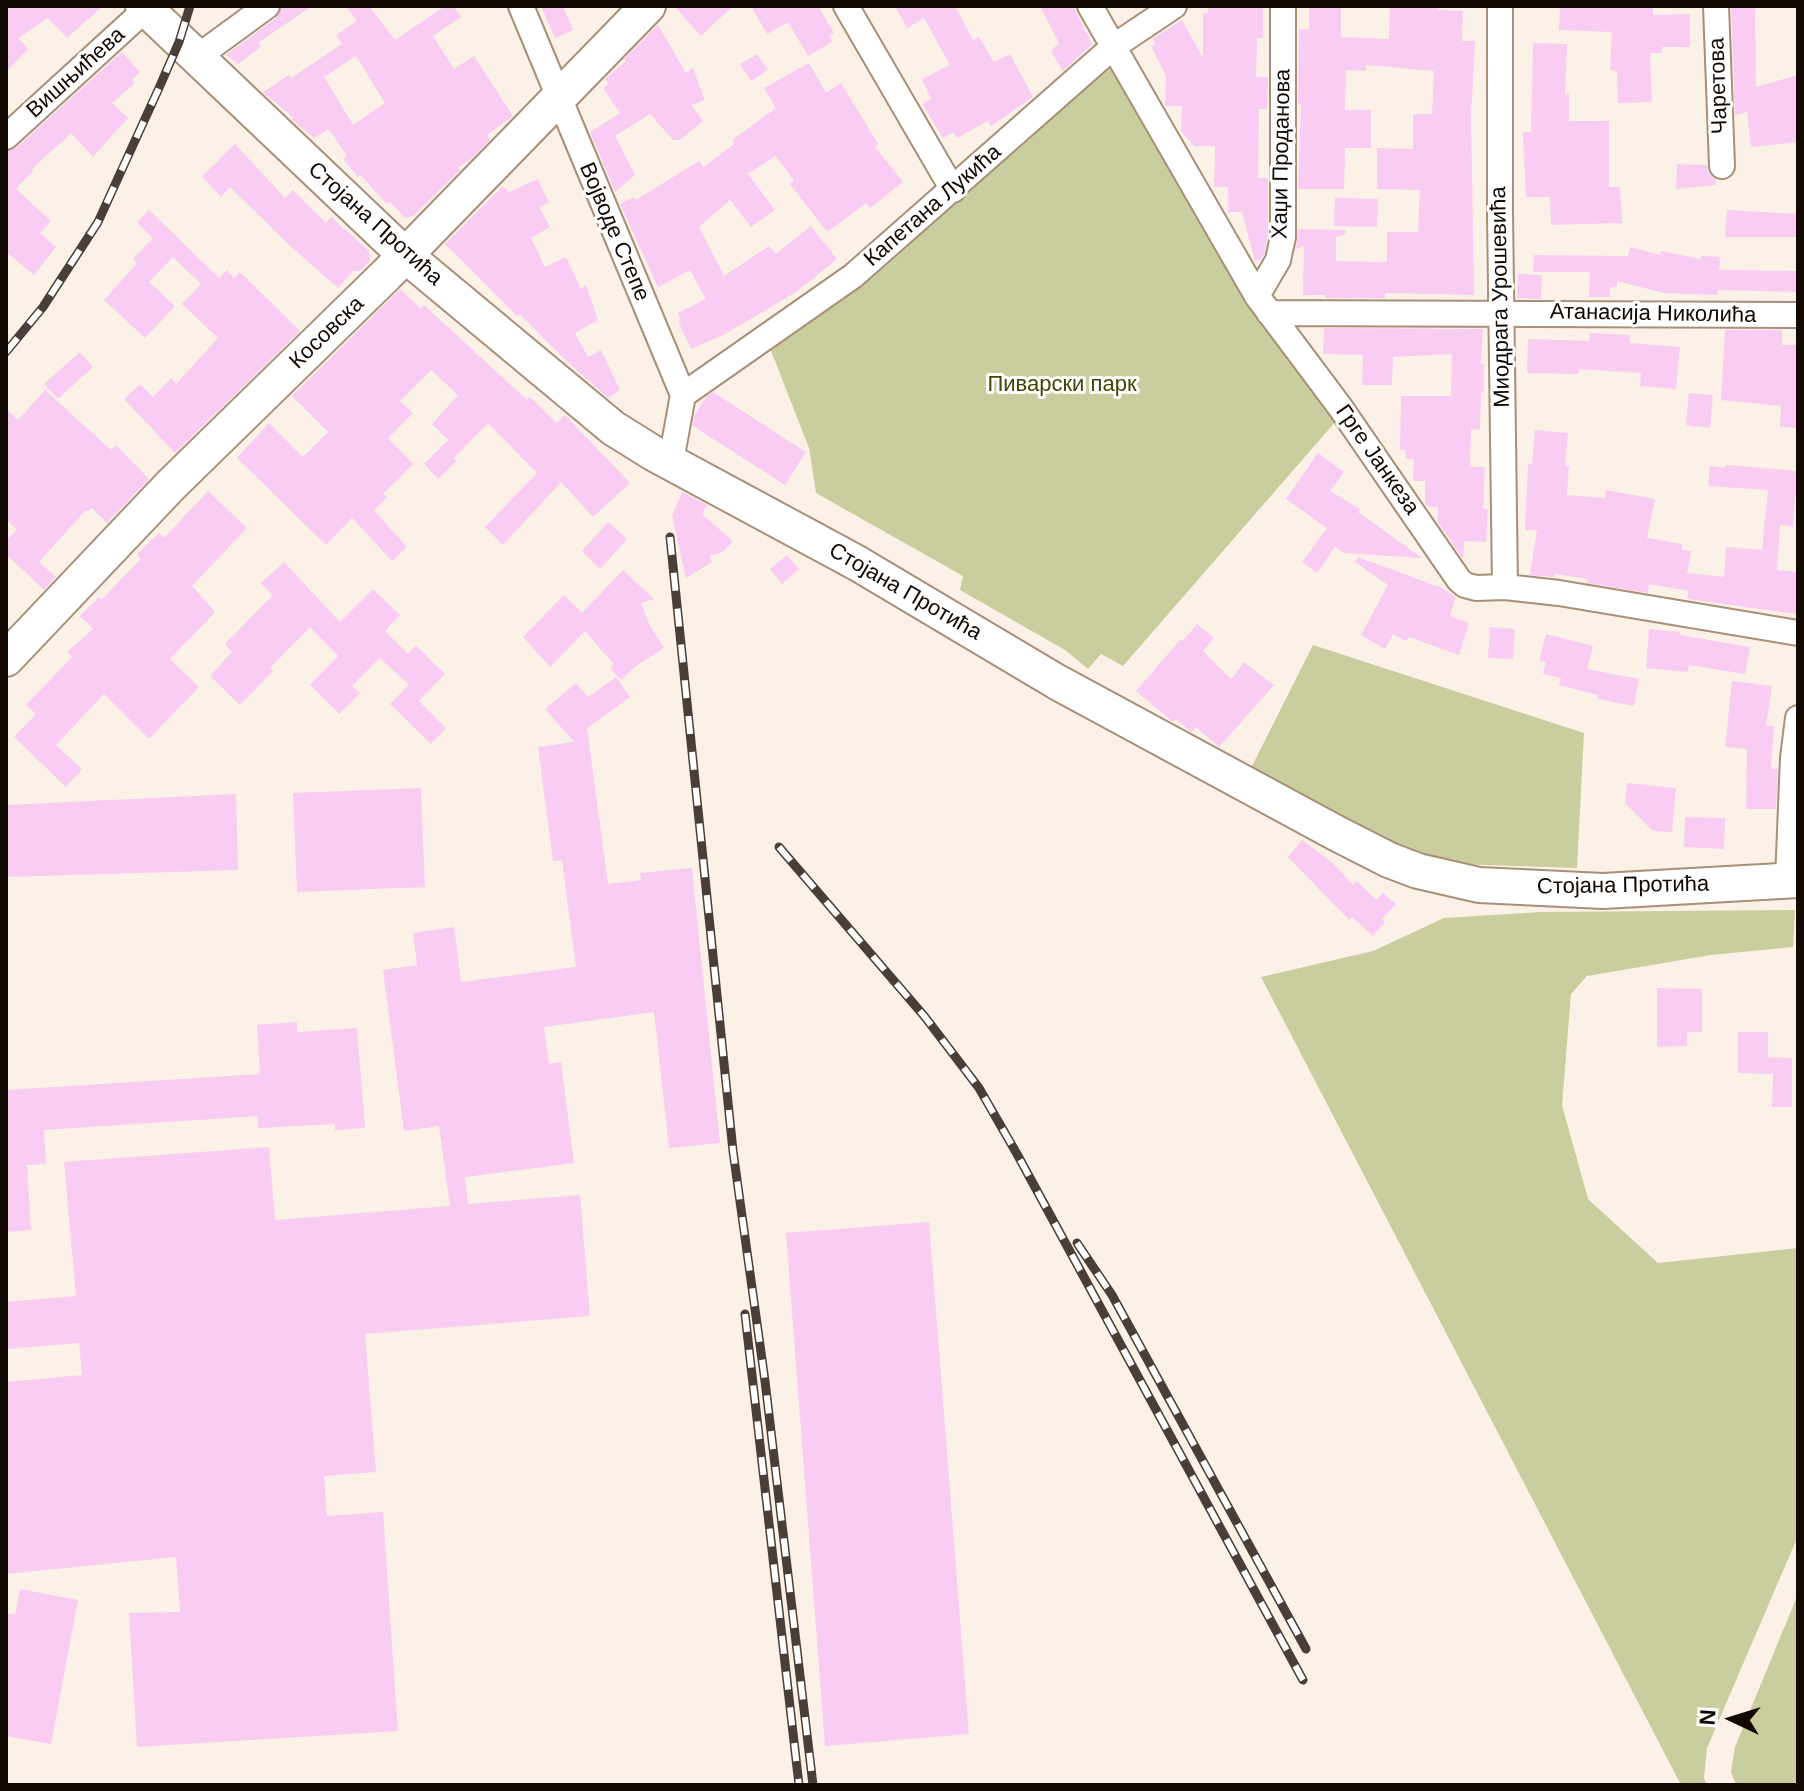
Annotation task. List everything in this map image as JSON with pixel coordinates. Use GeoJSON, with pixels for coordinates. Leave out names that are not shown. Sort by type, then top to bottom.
{"type":"FeatureCollection","features":[{"type":"Feature","properties":{"kind":"main road","name":"Косовска"},"geometry":{"type":"LineString","coordinates":[[6,659],[171,485],[405,255],[648,6]]}},
{"type":"Feature","properties":{"kind":"main road","name":"Стојана Протића"},"geometry":{"type":"LineString","coordinates":[[145,8],[405,255],[586,408],[625,436],[857,563],[1057,682],[1336,833],[1418,871],[1479,885],[1576,891],[1793,880]]}},
{"type":"Feature","properties":{"kind":"street"},"geometry":{"type":"LineString","coordinates":[[196,58],[267,6]]}},
{"type":"Feature","properties":{"kind":"street","name":"Војводе Степе"},"geometry":{"type":"LineString","coordinates":[[521,6],[683,395]]}},
{"type":"Feature","properties":{"kind":"street"},"geometry":{"type":"LineString","coordinates":[[846,6],[953,190]]}},
{"type":"Feature","properties":{"kind":"street","name":"Грге Јанкеза"},"geometry":{"type":"LineString","coordinates":[[1090,6],[1263,304],[1340,407],[1459,580],[1476,588],[1505,587],[1559,593],[1798,633]]}},
{"type":"Feature","properties":{"kind":"street","name":"Капетана Лукића"},"geometry":{"type":"LineString","coordinates":[[683,395],[853,276],[1113,47],[1174,6]]}},
{"type":"Feature","properties":{"kind":"street","name":"Хаџи Проданова"},"geometry":{"type":"LineString","coordinates":[[1263,304],[1283,237],[1283,6]]}},
{"type":"Feature","properties":{"kind":"street","name":"Миодрага Урошевића"},"geometry":{"type":"LineString","coordinates":[[1500,6],[1505,587]]}},
{"type":"Feature","properties":{"kind":"street","name":"Чаретова"},"geometry":{"type":"LineString","coordinates":[[1716,6],[1722,166]]}},
{"type":"Feature","properties":{"kind":"street","name":"Вишњићева"},"geometry":{"type":"LineString","coordinates":[[6,137],[145,8]]}},
{"type":"Feature","properties":{"kind":"street","name":"Атанасија Николића"},"geometry":{"type":"LineString","coordinates":[[1263,304],[1501,313],[1798,315]]}},
{"type":"Feature","properties":{"kind":"street"},"geometry":{"type":"LineString","coordinates":[[671,461],[683,395]]}},
{"type":"Feature","properties":{"kind":"street"},"geometry":{"type":"LineString","coordinates":[[1793,880],[1793,758],[1798,718]]}},
{"type":"Feature","properties":{"kind":"green space","name":"Пиварски парк"},"geometry":{"type":"Polygon","coordinates":[[[1116,54],[1343,413],[1123,666],[1101,654],[1088,669],[1065,650],[960,590],[963,576],[816,493],[809,448],[768,343],[1116,54]]]}},
{"type":"Feature","properties":{"kind":"green space"},"geometry":{"type":"Polygon","coordinates":[[[1313,645],[1584,733],[1577,868],[1424,863],[1248,774],[1313,645]]]}},
{"type":"Feature","properties":{"kind":"green space"},"geometry":{"type":"Polygon","coordinates":[[[1795,910],[1793,947],[1711,955],[1587,976],[1571,994],[1562,1105],[1588,1199],[1658,1263],[1798,1248],[1798,1536],[1707,1748],[1704,1778],[1707,1785],[1681,1785],[1261,977],[1373,951],[1444,918],[1541,912],[1795,910]]]}},
{"type":"Feature","properties":{"kind":"green space"},"geometry":{"type":"Polygon","coordinates":[[[1798,1594],[1798,1785],[1736,1785],[1731,1772],[1735,1747],[1798,1594]]]}},
{"type":"Feature","properties":{"kind":"building"},"geometry":{"type":"Polygon","coordinates":[[[6,6],[103,6],[67,38],[48,18],[18,38],[28,49],[6,72],[6,6]]]}},
{"type":"Feature","properties":{"kind":"building"},"geometry":{"type":"Polygon","coordinates":[[[282,6],[312,6],[258,43],[261,47],[238,64],[226,55],[276,18],[282,6]]]}},
{"type":"Feature","properties":{"kind":"building"},"geometry":{"type":"Polygon","coordinates":[[[346,6],[369,6],[395,40],[445,6],[453,6],[461,17],[433,36],[454,69],[474,56],[513,116],[487,135],[490,140],[458,168],[460,170],[413,216],[405,218],[360,175],[358,177],[343,159],[347,156],[329,129],[314,138],[263,92],[289,75],[291,78],[342,44],[336,35],[357,21],[346,6]],[[356,56],[324,77],[353,125],[385,103],[356,56]]]}},
{"type":"Feature","properties":{"kind":"building"},"geometry":{"type":"Polygon","coordinates":[[[541,6],[563,6],[573,30],[555,38],[541,6]]]}},
{"type":"Feature","properties":{"kind":"building"},"geometry":{"type":"Polygon","coordinates":[[[674,6],[733,6],[701,36],[674,6]]]}},
{"type":"Feature","properties":{"kind":"building"},"geometry":{"type":"Polygon","coordinates":[[[751,6],[818,6],[834,33],[829,36],[832,42],[808,56],[788,22],[767,34],[751,6]]]}},
{"type":"Feature","properties":{"kind":"building"},"geometry":{"type":"Polygon","coordinates":[[[895,6],[955,6],[973,40],[979,37],[994,62],[1010,54],[1033,97],[991,126],[988,121],[957,138],[954,132],[943,138],[922,104],[931,99],[922,79],[950,65],[924,18],[907,28],[895,6]]]}},
{"type":"Feature","properties":{"kind":"building"},"geometry":{"type":"Polygon","coordinates":[[[1040,6],[1073,6],[1092,44],[1063,71],[1051,51],[1059,43],[1040,6]]]}},
{"type":"Feature","properties":{"kind":"building"},"geometry":{"type":"Polygon","coordinates":[[[1208,6],[1263,6],[1263,38],[1257,38],[1256,77],[1268,77],[1267,109],[1259,109],[1258,178],[1268,178],[1268,235],[1264,254],[1255,261],[1242,212],[1228,212],[1228,187],[1214,187],[1215,146],[1194,146],[1181,131],[1182,106],[1165,106],[1166,76],[1151,46],[1155,44],[1153,38],[1182,20],[1203,58],[1203,13],[1208,13],[1208,6]]]}},
{"type":"Feature","properties":{"kind":"building"},"geometry":{"type":"Polygon","coordinates":[[[1309,6],[1341,6],[1341,37],[1389,39],[1390,6],[1437,6],[1437,10],[1463,11],[1462,41],[1475,41],[1471,115],[1474,295],[1385,293],[1385,298],[1325,298],[1325,295],[1303,295],[1304,246],[1296,249],[1298,229],[1345,230],[1346,234],[1336,237],[1336,261],[1387,262],[1387,232],[1418,232],[1420,190],[1377,189],[1377,148],[1413,149],[1413,114],[1432,114],[1434,71],[1366,65],[1366,71],[1346,70],[1345,110],[1371,110],[1371,148],[1345,148],[1344,189],[1298,189],[1301,104],[1298,104],[1299,29],[1309,29],[1309,6]]]}},
{"type":"Feature","properties":{"kind":"building"},"geometry":{"type":"Polygon","coordinates":[[[1560,6],[1653,6],[1653,15],[1690,14],[1690,47],[1662,47],[1662,53],[1650,53],[1652,102],[1618,103],[1617,71],[1610,70],[1612,32],[1559,30],[1560,6]]]}},
{"type":"Feature","properties":{"kind":"building"},"geometry":{"type":"Polygon","coordinates":[[[1731,6],[1755,6],[1756,87],[1798,75],[1798,142],[1751,147],[1747,112],[1735,115],[1731,6]]]}},
{"type":"Feature","properties":{"kind":"building"},"geometry":{"type":"Polygon","coordinates":[[[658,25],[686,73],[693,68],[705,100],[691,105],[703,121],[680,140],[673,140],[650,114],[615,136],[635,175],[615,192],[590,132],[620,113],[603,88],[609,84],[605,79],[658,25]]]}},
{"type":"Feature","properties":{"kind":"building"},"geometry":{"type":"Polygon","coordinates":[[[1533,43],[1567,44],[1565,94],[1569,94],[1569,121],[1609,121],[1609,187],[1620,187],[1622,223],[1551,225],[1550,197],[1526,197],[1523,132],[1531,132],[1533,43]]]}},
{"type":"Feature","properties":{"kind":"building"},"geometry":{"type":"Polygon","coordinates":[[[122,52],[140,72],[132,80],[135,83],[112,103],[128,118],[93,157],[71,133],[32,169],[16,189],[51,221],[40,233],[56,247],[34,275],[6,252],[6,152],[16,148],[122,52]]]}},
{"type":"Feature","properties":{"kind":"building"},"geometry":{"type":"Polygon","coordinates":[[[757,54],[768,70],[751,81],[740,64],[757,54]]]}},
{"type":"Feature","properties":{"kind":"building"},"geometry":{"type":"Polygon","coordinates":[[[809,63],[826,93],[841,83],[878,144],[875,147],[903,182],[870,208],[866,203],[827,232],[790,184],[794,180],[775,156],[748,174],[775,210],[751,227],[730,200],[699,227],[724,276],[769,246],[776,254],[811,226],[837,259],[796,292],[725,334],[691,349],[678,321],[681,320],[678,313],[706,299],[690,270],[658,287],[620,204],[634,197],[636,200],[699,161],[704,167],[734,144],[732,140],[776,108],[764,88],[809,63]]]}},
{"type":"Feature","properties":{"kind":"building"},"geometry":{"type":"Polygon","coordinates":[[[235,144],[285,198],[293,190],[326,223],[331,217],[369,251],[370,261],[360,271],[353,271],[338,288],[230,187],[221,197],[202,177],[235,144]]]}},
{"type":"Feature","properties":{"kind":"building"},"geometry":{"type":"Polygon","coordinates":[[[1677,164],[1707,165],[1716,185],[1676,189],[1677,164]]]}},
{"type":"Feature","properties":{"kind":"building"},"geometry":{"type":"Polygon","coordinates":[[[538,179],[549,203],[539,207],[550,227],[531,238],[545,267],[566,257],[581,289],[586,285],[598,320],[575,333],[588,357],[601,350],[620,390],[608,398],[520,314],[517,316],[445,244],[503,186],[509,192],[538,179]]]}},
{"type":"Feature","properties":{"kind":"building"},"geometry":{"type":"Polygon","coordinates":[[[1335,198],[1378,199],[1377,227],[1334,226],[1335,198]]]}},
{"type":"Feature","properties":{"kind":"building"},"geometry":{"type":"Polygon","coordinates":[[[149,210],[219,278],[227,270],[234,278],[240,272],[300,331],[175,453],[124,399],[140,384],[153,397],[171,378],[176,384],[218,338],[182,304],[201,284],[173,257],[149,282],[175,306],[145,338],[104,300],[137,263],[133,259],[153,238],[137,222],[149,210]]]}},
{"type":"Feature","properties":{"kind":"building"},"geometry":{"type":"Polygon","coordinates":[[[1727,210],[1798,214],[1798,237],[1725,237],[1727,210]]]}},
{"type":"Feature","properties":{"kind":"building"},"geometry":{"type":"Polygon","coordinates":[[[1630,247],[1660,255],[1661,251],[1701,259],[1701,256],[1720,257],[1719,270],[1798,271],[1798,292],[1718,290],[1717,295],[1664,293],[1617,281],[1617,287],[1610,287],[1610,297],[1589,297],[1590,272],[1533,272],[1534,255],[1628,256],[1630,247]]]}},
{"type":"Feature","properties":{"kind":"building"},"geometry":{"type":"Polygon","coordinates":[[[1518,274],[1542,275],[1541,299],[1517,298],[1518,274]]]}},
{"type":"Feature","properties":{"kind":"building"},"geometry":{"type":"Polygon","coordinates":[[[400,289],[421,309],[424,305],[527,400],[530,397],[557,423],[565,415],[630,483],[593,517],[561,482],[503,545],[485,527],[537,473],[488,423],[438,479],[424,464],[448,440],[432,424],[458,395],[431,370],[400,401],[413,413],[388,438],[413,464],[383,494],[387,497],[374,510],[407,547],[392,561],[352,518],[326,545],[237,458],[269,423],[303,457],[328,432],[292,396],[400,289]]]}},
{"type":"Feature","properties":{"kind":"building"},"geometry":{"type":"Polygon","coordinates":[[[1324,328],[1483,329],[1481,364],[1484,364],[1484,392],[1481,392],[1480,430],[1471,429],[1470,467],[1485,467],[1483,508],[1488,509],[1486,542],[1464,541],[1463,559],[1438,522],[1438,507],[1425,504],[1425,481],[1413,481],[1414,459],[1406,459],[1405,450],[1400,450],[1401,396],[1451,396],[1452,354],[1393,357],[1392,385],[1362,385],[1363,355],[1323,354],[1324,328]]]}},
{"type":"Feature","properties":{"kind":"building"},"geometry":{"type":"Polygon","coordinates":[[[1725,330],[1782,330],[1782,345],[1798,345],[1798,428],[1780,427],[1781,406],[1721,400],[1725,330]]]}},
{"type":"Feature","properties":{"kind":"building"},"geometry":{"type":"Polygon","coordinates":[[[1590,333],[1630,335],[1630,343],[1680,347],[1676,389],[1640,386],[1641,373],[1579,369],[1579,374],[1527,373],[1528,339],[1589,341],[1590,333]]]}},
{"type":"Feature","properties":{"kind":"building"},"geometry":{"type":"Polygon","coordinates":[[[80,352],[93,367],[58,399],[44,384],[80,352]]]}},
{"type":"Feature","properties":{"kind":"building"},"geometry":{"type":"Polygon","coordinates":[[[45,390],[111,450],[116,445],[149,479],[107,523],[92,508],[86,510],[39,562],[56,577],[44,590],[6,554],[6,541],[17,530],[6,518],[6,409],[18,420],[45,390]]]}},
{"type":"Feature","properties":{"kind":"building"},"geometry":{"type":"Polygon","coordinates":[[[713,392],[806,452],[785,485],[693,426],[694,416],[713,392]]]}},
{"type":"Feature","properties":{"kind":"building"},"geometry":{"type":"Polygon","coordinates":[[[1689,393],[1713,395],[1710,428],[1686,425],[1689,393]]]}},
{"type":"Feature","properties":{"kind":"building"},"geometry":{"type":"Polygon","coordinates":[[[1535,430],[1568,433],[1565,466],[1569,466],[1567,495],[1605,498],[1606,490],[1655,499],[1647,538],[1682,544],[1682,550],[1691,551],[1687,573],[1724,577],[1726,547],[1762,550],[1768,490],[1708,486],[1710,466],[1798,471],[1793,527],[1780,525],[1777,570],[1798,572],[1796,614],[1688,599],[1688,591],[1649,584],[1648,593],[1587,583],[1588,579],[1555,574],[1554,577],[1530,575],[1537,530],[1525,530],[1528,464],[1532,464],[1535,430]]]}},
{"type":"Feature","properties":{"kind":"building"},"geometry":{"type":"Polygon","coordinates":[[[1318,453],[1344,472],[1330,491],[1360,509],[1358,512],[1422,558],[1344,553],[1335,547],[1317,573],[1302,562],[1327,528],[1286,499],[1318,453]]]}},
{"type":"Feature","properties":{"kind":"building"},"geometry":{"type":"Polygon","coordinates":[[[208,491],[247,528],[192,586],[215,612],[170,659],[199,687],[149,739],[104,694],[56,745],[82,769],[66,787],[14,737],[36,714],[26,705],[72,657],[67,652],[93,629],[80,616],[99,597],[101,600],[141,559],[137,554],[159,533],[164,538],[208,491]]]}},
{"type":"Feature","properties":{"kind":"building"},"geometry":{"type":"Polygon","coordinates":[[[682,492],[707,505],[702,514],[733,541],[724,551],[710,556],[712,562],[686,578],[672,516],[682,492]]]}},
{"type":"Feature","properties":{"kind":"building"},"geometry":{"type":"Polygon","coordinates":[[[608,522],[627,539],[600,569],[582,551],[608,522]]]}},
{"type":"Feature","properties":{"kind":"building"},"geometry":{"type":"Polygon","coordinates":[[[787,555],[799,569],[782,584],[770,569],[787,555]]]}},
{"type":"Feature","properties":{"kind":"building"},"geometry":{"type":"Polygon","coordinates":[[[1358,557],[1442,588],[1456,597],[1450,616],[1469,623],[1459,655],[1409,637],[1406,641],[1393,634],[1385,649],[1361,635],[1388,585],[1355,562],[1358,557]]]}},
{"type":"Feature","properties":{"kind":"building"},"geometry":{"type":"Polygon","coordinates":[[[284,562],[340,622],[373,589],[400,615],[385,631],[408,654],[416,645],[445,674],[419,701],[446,728],[431,744],[390,704],[409,685],[380,658],[352,686],[360,693],[339,714],[310,685],[338,656],[310,627],[240,705],[210,676],[232,652],[225,644],[273,595],[261,583],[284,562]]]}},
{"type":"Feature","properties":{"kind":"building"},"geometry":{"type":"Polygon","coordinates":[[[623,570],[654,599],[641,603],[650,626],[664,648],[621,680],[610,668],[614,664],[585,631],[550,667],[523,637],[564,595],[582,613],[623,570]]]}},
{"type":"Feature","properties":{"kind":"building"},"geometry":{"type":"Polygon","coordinates":[[[1197,624],[1214,638],[1203,651],[1231,679],[1244,662],[1274,685],[1219,747],[1196,727],[1191,732],[1176,719],[1173,722],[1136,691],[1197,624]]]}},
{"type":"Feature","properties":{"kind":"building"},"geometry":{"type":"Polygon","coordinates":[[[1490,627],[1515,629],[1513,659],[1488,658],[1490,627]]]}},
{"type":"Feature","properties":{"kind":"building"},"geometry":{"type":"Polygon","coordinates":[[[1649,629],[1680,632],[1680,635],[1750,647],[1745,674],[1689,665],[1688,672],[1646,668],[1649,629]]]}},
{"type":"Feature","properties":{"kind":"building"},"geometry":{"type":"Polygon","coordinates":[[[1546,634],[1593,646],[1587,669],[1639,679],[1634,706],[1598,699],[1598,695],[1559,685],[1561,678],[1543,674],[1546,662],[1539,661],[1546,634]]]}},
{"type":"Feature","properties":{"kind":"building"},"geometry":{"type":"Polygon","coordinates":[[[616,677],[630,697],[587,728],[608,884],[641,880],[640,873],[692,868],[720,1143],[669,1148],[654,1012],[544,1027],[549,1064],[561,1062],[574,1163],[465,1177],[468,1204],[580,1195],[590,1316],[365,1334],[376,1472],[324,1476],[327,1516],[383,1512],[398,1731],[137,1747],[129,1613],[180,1612],[176,1557],[6,1574],[6,1382],[82,1375],[79,1343],[6,1349],[6,1302],[76,1296],[64,1162],[269,1147],[275,1220],[450,1206],[439,1126],[404,1131],[383,970],[417,965],[413,933],[454,927],[461,982],[576,967],[562,860],[553,861],[538,747],[574,742],[545,709],[576,683],[588,697],[616,677]]]}},
{"type":"Feature","properties":{"kind":"building"},"geometry":{"type":"Polygon","coordinates":[[[1732,681],[1772,686],[1766,726],[1774,726],[1771,769],[1778,769],[1776,809],[1746,809],[1747,749],[1725,747],[1732,681]]]}},
{"type":"Feature","properties":{"kind":"building"},"geometry":{"type":"Polygon","coordinates":[[[1627,783],[1676,788],[1672,832],[1653,831],[1625,803],[1627,783]]]}},
{"type":"Feature","properties":{"kind":"building"},"geometry":{"type":"Polygon","coordinates":[[[421,788],[425,887],[297,892],[293,793],[421,788]]]}},
{"type":"Feature","properties":{"kind":"building"},"geometry":{"type":"Polygon","coordinates":[[[236,794],[238,870],[6,877],[6,805],[236,794]]]}},
{"type":"Feature","properties":{"kind":"building"},"geometry":{"type":"Polygon","coordinates":[[[1685,817],[1725,818],[1724,849],[1684,847],[1685,817]]]}},
{"type":"Feature","properties":{"kind":"building"},"geometry":{"type":"Polygon","coordinates":[[[1302,840],[1335,865],[1353,885],[1357,881],[1376,900],[1383,893],[1396,904],[1382,919],[1385,922],[1373,936],[1352,917],[1349,920],[1288,857],[1302,840]]]}},
{"type":"Feature","properties":{"kind":"building"},"geometry":{"type":"Polygon","coordinates":[[[1657,988],[1702,989],[1702,1032],[1687,1032],[1687,1046],[1657,1047],[1657,988]]]}},
{"type":"Feature","properties":{"kind":"building"},"geometry":{"type":"Polygon","coordinates":[[[297,1022],[297,1032],[357,1028],[365,1128],[335,1130],[335,1124],[258,1128],[258,1116],[44,1130],[46,1164],[27,1165],[31,1230],[6,1232],[6,1090],[260,1074],[257,1025],[297,1022]]]}},
{"type":"Feature","properties":{"kind":"building"},"geometry":{"type":"Polygon","coordinates":[[[1738,1032],[1768,1032],[1768,1057],[1792,1058],[1792,1107],[1772,1107],[1773,1074],[1738,1073],[1738,1032]]]}},
{"type":"Feature","properties":{"kind":"building"},"geometry":{"type":"Polygon","coordinates":[[[929,1222],[969,1734],[825,1746],[786,1233],[929,1222]]]}},
{"type":"Feature","properties":{"kind":"building"},"geometry":{"type":"Polygon","coordinates":[[[20,1589],[78,1600],[51,1744],[6,1736],[6,1613],[15,1615],[20,1589]]]}},
{"type":"Feature","properties":{"kind":"railway"},"geometry":{"type":"LineString","coordinates":[[6,352],[43,307],[98,222],[179,42],[190,6]]}},
{"type":"Feature","properties":{"kind":"railway"},"geometry":{"type":"LineString","coordinates":[[670,537],[733,1151],[765,1381],[813,1785]]}},
{"type":"Feature","properties":{"kind":"railway"},"geometry":{"type":"LineString","coordinates":[[779,847],[925,1017],[979,1088],[1303,1680]]}},
{"type":"Feature","properties":{"kind":"railway"},"geometry":{"type":"LineString","coordinates":[[1077,1243],[1112,1295],[1306,1649]]}},
{"type":"Feature","properties":{"kind":"railway"},"geometry":{"type":"LineString","coordinates":[[745,1314],[799,1785]]}}]}
